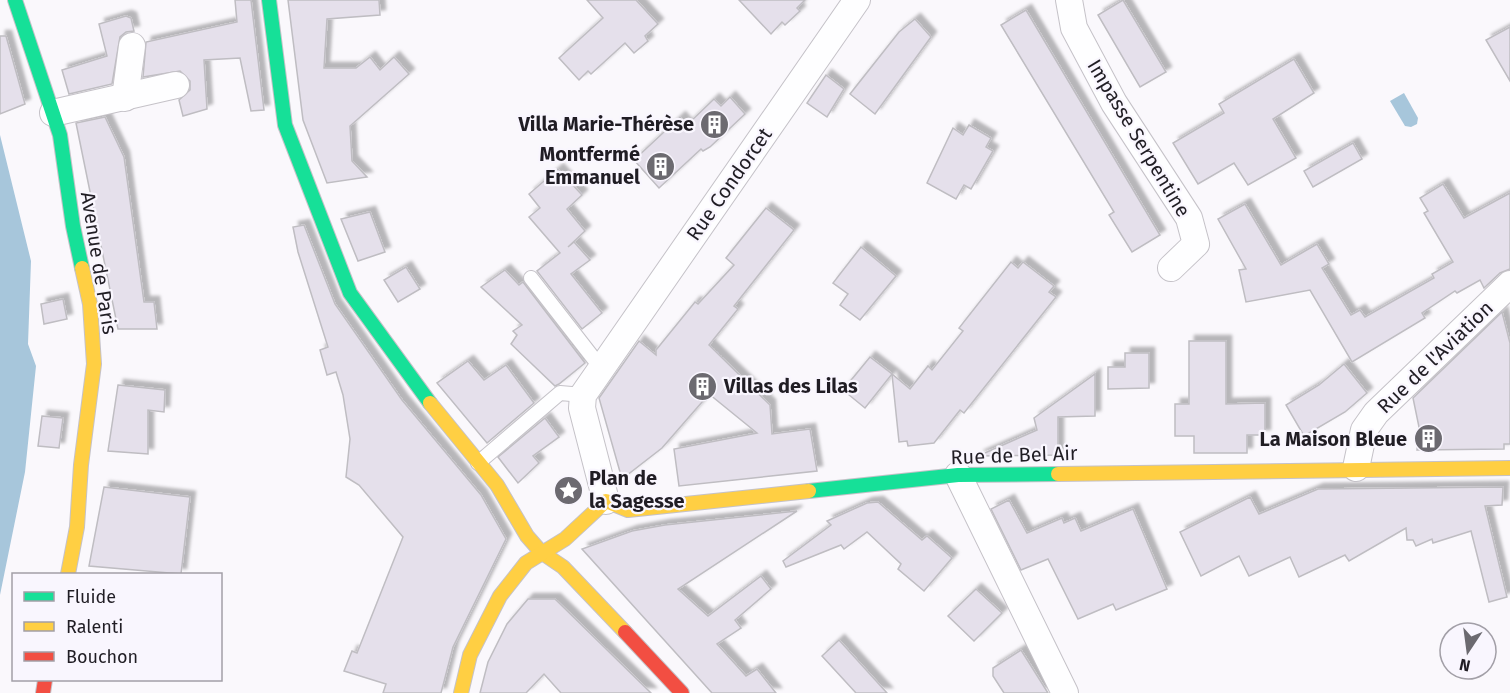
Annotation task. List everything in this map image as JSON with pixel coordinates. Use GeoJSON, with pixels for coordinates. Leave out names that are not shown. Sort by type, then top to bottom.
{"type":"FeatureCollection","features":[{"type":"Feature","properties":{"kind":"street","name":"Avenue de Paris"},"geometry":{"type":"LineString","coordinates":[[15,0],[60,135],[73,226],[90,304],[94,364],[81,465],[77,526],[68,573]]}},
{"type":"Feature","properties":{"kind":"street"},"geometry":{"type":"LineString","coordinates":[[269,0],[285,125],[350,293],[417,388],[497,485],[527,536],[541,552],[563,567],[682,693]]}},
{"type":"Feature","properties":{"kind":"street","name":"Impasse Serpentine"},"geometry":{"type":"LineString","coordinates":[[1069,0],[1074,28],[1114,103],[1189,218],[1196,244],[1171,268]]}},
{"type":"Feature","properties":{"kind":"street","name":"Rue Condorcet"},"geometry":{"type":"LineString","coordinates":[[583,395],[849,3]]}},
{"type":"Feature","properties":{"kind":"street"},"geometry":{"type":"LineString","coordinates":[[125,98],[132,46]]}},
{"type":"Feature","properties":{"kind":"street"},"geometry":{"type":"LineString","coordinates":[[53,114],[176,85]]}},
{"type":"Feature","properties":{"kind":"street","name":"Rue de l'Aviation"},"geometry":{"type":"LineString","coordinates":[[1356,468],[1364,430],[1376,413],[1510,284]]}},
{"type":"Feature","properties":{"kind":"street"},"geometry":{"type":"LineString","coordinates":[[461,693],[470,655],[500,596],[526,563],[617,506],[582,408],[583,395]]}},
{"type":"Feature","properties":{"kind":"street","name":"Rue de Bel Air"},"geometry":{"type":"LineString","coordinates":[[617,506],[958,475],[1356,468],[1510,468]]}},
{"type":"Feature","properties":{"kind":"street"},"geometry":{"type":"LineString","coordinates":[[958,475],[1065,693]]}},
{"type":"Feature","properties":{"kind":"lane"},"geometry":{"type":"LineString","coordinates":[[531,278],[601,368]]}},
{"type":"Feature","properties":{"kind":"lane"},"geometry":{"type":"LineString","coordinates":[[478,463],[560,393],[583,395]]}},
{"type":"Feature","properties":{"kind":"water"},"geometry":{"type":"Polygon","coordinates":[[[1404,93],[1418,118],[1417,124],[1411,127],[1405,126],[1390,101],[1404,93]]]}},
{"type":"Feature","properties":{"kind":"water"},"geometry":{"type":"Polygon","coordinates":[[[0,135],[31,261],[28,344],[36,366],[25,472],[0,595],[0,135]]]}},
{"type":"Feature","properties":{"kind":"building"},"geometry":{"type":"Polygon","coordinates":[[[235,0],[251,0],[264,110],[251,111],[240,58],[204,60],[207,109],[183,116],[179,100],[190,90],[190,81],[180,71],[143,77],[146,42],[237,22],[235,0]]]}},
{"type":"Feature","properties":{"kind":"building"},"geometry":{"type":"Polygon","coordinates":[[[288,0],[379,0],[380,15],[327,19],[324,68],[356,68],[370,57],[380,70],[394,57],[409,74],[350,126],[352,161],[367,177],[327,183],[303,120],[288,0]]]}},
{"type":"Feature","properties":{"kind":"building"},"geometry":{"type":"Polygon","coordinates":[[[587,0],[636,0],[658,24],[645,36],[648,41],[634,53],[625,43],[591,74],[588,71],[579,80],[559,58],[603,18],[587,0]]]}},
{"type":"Feature","properties":{"kind":"building"},"geometry":{"type":"Polygon","coordinates":[[[739,0],[805,0],[797,8],[800,11],[785,25],[782,22],[771,34],[739,0]]]}},
{"type":"Feature","properties":{"kind":"building"},"geometry":{"type":"Polygon","coordinates":[[[1123,0],[1166,72],[1140,87],[1098,15],[1123,0]]]}},
{"type":"Feature","properties":{"kind":"building"},"geometry":{"type":"Polygon","coordinates":[[[1026,10],[1160,235],[1132,252],[1109,215],[1114,212],[1001,25],[1026,10]]]}},
{"type":"Feature","properties":{"kind":"building"},"geometry":{"type":"Polygon","coordinates":[[[126,16],[131,18],[134,31],[126,32],[120,37],[112,84],[69,94],[62,70],[107,56],[99,24],[126,16]]]}},
{"type":"Feature","properties":{"kind":"building"},"geometry":{"type":"Polygon","coordinates":[[[915,19],[931,37],[875,114],[850,94],[899,32],[915,19]]]}},
{"type":"Feature","properties":{"kind":"building"},"geometry":{"type":"Polygon","coordinates":[[[1510,27],[1510,81],[1486,40],[1510,27]]]}},
{"type":"Feature","properties":{"kind":"building"},"geometry":{"type":"Polygon","coordinates":[[[0,36],[6,36],[25,104],[0,114],[0,36]]]}},
{"type":"Feature","properties":{"kind":"building"},"geometry":{"type":"Polygon","coordinates":[[[1294,59],[1314,93],[1273,119],[1296,158],[1248,185],[1234,163],[1198,184],[1173,143],[1224,113],[1219,104],[1294,59]]]}},
{"type":"Feature","properties":{"kind":"building"},"geometry":{"type":"Polygon","coordinates":[[[826,75],[844,89],[827,117],[807,103],[826,75]]]}},
{"type":"Feature","properties":{"kind":"building"},"geometry":{"type":"Polygon","coordinates":[[[730,97],[745,114],[710,147],[703,151],[701,149],[659,188],[634,160],[680,117],[687,125],[714,99],[721,106],[730,97]]]}},
{"type":"Feature","properties":{"kind":"building"},"geometry":{"type":"Polygon","coordinates":[[[105,117],[124,157],[144,302],[154,302],[157,329],[118,329],[76,123],[105,117]]]}},
{"type":"Feature","properties":{"kind":"building"},"geometry":{"type":"Polygon","coordinates":[[[969,125],[991,138],[986,147],[993,151],[971,189],[964,185],[956,199],[927,183],[953,128],[963,135],[969,125]]]}},
{"type":"Feature","properties":{"kind":"building"},"geometry":{"type":"Polygon","coordinates":[[[1353,143],[1362,159],[1313,187],[1304,171],[1353,143]]]}},
{"type":"Feature","properties":{"kind":"building"},"geometry":{"type":"Polygon","coordinates":[[[558,169],[582,195],[567,209],[585,231],[568,247],[574,242],[590,260],[571,274],[602,313],[582,329],[537,271],[560,253],[529,217],[540,208],[529,194],[558,169]]]}},
{"type":"Feature","properties":{"kind":"building"},"geometry":{"type":"Polygon","coordinates":[[[1443,184],[1464,218],[1510,193],[1510,269],[1500,273],[1484,288],[1480,280],[1457,293],[1455,291],[1422,313],[1425,318],[1352,362],[1310,290],[1246,302],[1239,270],[1246,269],[1218,219],[1245,204],[1281,265],[1317,244],[1329,264],[1322,268],[1351,315],[1360,310],[1365,317],[1434,278],[1432,274],[1453,262],[1424,213],[1428,211],[1420,198],[1443,184]]]}},
{"type":"Feature","properties":{"kind":"building"},"geometry":{"type":"Polygon","coordinates":[[[766,208],[794,230],[734,306],[738,309],[709,345],[770,405],[772,434],[810,429],[817,471],[679,486],[674,449],[757,433],[709,394],[662,448],[622,479],[599,398],[639,341],[656,355],[656,350],[695,302],[698,304],[734,265],[726,258],[766,208]]]}},
{"type":"Feature","properties":{"kind":"building"},"geometry":{"type":"Polygon","coordinates":[[[370,212],[385,252],[358,261],[341,219],[370,212]]]}},
{"type":"Feature","properties":{"kind":"building"},"geometry":{"type":"Polygon","coordinates":[[[304,225],[335,304],[402,400],[481,495],[506,539],[453,647],[441,693],[383,693],[386,684],[344,671],[352,651],[357,653],[403,537],[359,485],[346,477],[350,439],[343,395],[336,372],[327,375],[320,350],[328,347],[298,252],[293,227],[304,225]]]}},
{"type":"Feature","properties":{"kind":"building"},"geometry":{"type":"Polygon","coordinates":[[[861,247],[896,276],[860,320],[840,305],[848,294],[833,283],[861,247]]]}},
{"type":"Feature","properties":{"kind":"building"},"geometry":{"type":"Polygon","coordinates":[[[1011,262],[1018,268],[1023,262],[1054,286],[1049,292],[1056,297],[964,413],[960,410],[934,443],[908,446],[907,441],[899,442],[892,374],[910,389],[928,366],[932,370],[963,331],[959,328],[1011,262]]]}},
{"type":"Feature","properties":{"kind":"building"},"geometry":{"type":"Polygon","coordinates":[[[406,267],[420,289],[398,302],[384,280],[406,267]]]}},
{"type":"Feature","properties":{"kind":"building"},"geometry":{"type":"Polygon","coordinates":[[[505,270],[519,285],[523,282],[585,363],[555,386],[511,344],[517,335],[513,331],[522,325],[481,287],[505,270]]]}},
{"type":"Feature","properties":{"kind":"building"},"geometry":{"type":"Polygon","coordinates":[[[63,299],[67,319],[44,324],[41,304],[63,299]]]}},
{"type":"Feature","properties":{"kind":"building"},"geometry":{"type":"Polygon","coordinates":[[[1502,312],[1510,343],[1510,444],[1504,444],[1504,449],[1417,450],[1419,427],[1413,398],[1502,312]]]}},
{"type":"Feature","properties":{"kind":"building"},"geometry":{"type":"Polygon","coordinates":[[[1189,341],[1226,341],[1226,404],[1265,403],[1265,435],[1247,435],[1247,453],[1194,453],[1194,436],[1175,436],[1175,404],[1189,404],[1189,341]]]}},
{"type":"Feature","properties":{"kind":"building"},"geometry":{"type":"Polygon","coordinates":[[[1125,353],[1149,353],[1149,388],[1108,389],[1108,367],[1125,367],[1125,353]]]}},
{"type":"Feature","properties":{"kind":"building"},"geometry":{"type":"Polygon","coordinates":[[[870,357],[892,374],[865,408],[843,390],[870,357]]]}},
{"type":"Feature","properties":{"kind":"building"},"geometry":{"type":"Polygon","coordinates":[[[468,361],[484,380],[506,365],[534,403],[487,443],[437,383],[468,361]]]}},
{"type":"Feature","properties":{"kind":"building"},"geometry":{"type":"Polygon","coordinates":[[[1344,364],[1367,393],[1345,412],[1304,436],[1286,405],[1319,385],[1344,364]]]}},
{"type":"Feature","properties":{"kind":"building"},"geometry":{"type":"Polygon","coordinates":[[[1095,374],[1095,416],[1058,417],[1058,455],[978,456],[1037,430],[1034,418],[1095,374]]]}},
{"type":"Feature","properties":{"kind":"building"},"geometry":{"type":"Polygon","coordinates":[[[118,385],[165,390],[164,412],[148,410],[148,454],[108,451],[118,385]]]}},
{"type":"Feature","properties":{"kind":"building"},"geometry":{"type":"Polygon","coordinates":[[[42,416],[63,418],[59,448],[38,446],[42,416]]]}},
{"type":"Feature","properties":{"kind":"building"},"geometry":{"type":"Polygon","coordinates":[[[545,418],[559,437],[533,456],[539,463],[518,483],[498,457],[545,418]]]}},
{"type":"Feature","properties":{"kind":"building"},"geometry":{"type":"Polygon","coordinates":[[[104,487],[190,497],[181,573],[89,566],[104,487]]]}},
{"type":"Feature","properties":{"kind":"building"},"geometry":{"type":"Polygon","coordinates":[[[1503,487],[1502,505],[1485,506],[1507,597],[1489,602],[1471,531],[1433,543],[1432,539],[1416,546],[1413,540],[1407,540],[1406,528],[1349,561],[1345,555],[1299,577],[1290,557],[1249,576],[1239,556],[1201,576],[1180,532],[1250,497],[1259,514],[1318,489],[1503,487]]]}},
{"type":"Feature","properties":{"kind":"building"},"geometry":{"type":"Polygon","coordinates":[[[1009,500],[1027,533],[1062,518],[1064,523],[1075,518],[1081,531],[1133,509],[1167,589],[1116,610],[1113,604],[1078,619],[1048,559],[1021,570],[991,509],[1009,500]]]}},
{"type":"Feature","properties":{"kind":"building"},"geometry":{"type":"Polygon","coordinates":[[[878,502],[922,540],[927,536],[952,558],[924,591],[898,569],[901,564],[867,532],[844,549],[841,545],[786,567],[783,561],[831,525],[827,521],[867,503],[878,502]]]}},
{"type":"Feature","properties":{"kind":"building"},"geometry":{"type":"Polygon","coordinates":[[[797,511],[678,589],[708,616],[761,576],[771,589],[735,620],[741,628],[717,644],[746,676],[757,669],[776,693],[712,693],[582,549],[632,531],[665,525],[797,511]]]}},
{"type":"Feature","properties":{"kind":"building"},"geometry":{"type":"Polygon","coordinates":[[[976,589],[1002,613],[974,641],[948,616],[976,589]]]}},
{"type":"Feature","properties":{"kind":"building"},"geometry":{"type":"Polygon","coordinates":[[[528,599],[555,599],[651,693],[561,693],[544,674],[526,693],[480,693],[488,662],[507,624],[528,599]]]}},
{"type":"Feature","properties":{"kind":"building"},"geometry":{"type":"Polygon","coordinates":[[[839,640],[887,693],[856,693],[822,656],[839,640]]]}},
{"type":"Feature","properties":{"kind":"building"},"geometry":{"type":"Polygon","coordinates":[[[1021,650],[1048,693],[1004,693],[993,676],[993,668],[1021,650]]]}},
{"type":"Feature","properties":{"kind":"traffic: fast"},"geometry":{"type":"LineString","coordinates":[[15,0],[60,135],[73,226],[82,268]]}},
{"type":"Feature","properties":{"kind":"traffic: fast"},"geometry":{"type":"LineString","coordinates":[[269,0],[285,125],[350,293],[430,403]]}},
{"type":"Feature","properties":{"kind":"traffic: fast"},"geometry":{"type":"LineString","coordinates":[[809,491],[958,475],[1058,474]]}},
{"type":"Feature","properties":{"kind":"traffic: slow"},"geometry":{"type":"LineString","coordinates":[[68,573],[77,527],[81,465],[94,364],[90,304],[82,268]]}},
{"type":"Feature","properties":{"kind":"traffic: slow"},"geometry":{"type":"LineString","coordinates":[[430,403],[497,485],[527,536],[541,552],[563,567],[625,632]]}},
{"type":"Feature","properties":{"kind":"traffic: slow"},"geometry":{"type":"LineString","coordinates":[[1058,474],[1510,468]]}},
{"type":"Feature","properties":{"kind":"traffic: slow"},"geometry":{"type":"LineString","coordinates":[[461,693],[470,655],[500,596],[526,563],[565,539],[606,501],[628,510],[809,491]]}},
{"type":"Feature","properties":{"kind":"traffic: jam"},"geometry":{"type":"LineString","coordinates":[[625,632],[682,693]]}},
{"type":"Feature","properties":{"kind":"traffic: jam"},"geometry":{"type":"LineString","coordinates":[[43,693],[45,681]]}},
{"type":"Feature","properties":{"kind":"place","name":"Villa Marie-Thérèse"},"geometry":{"type":"Point","coordinates":[715,124]}},
{"type":"Feature","properties":{"kind":"place","name":"Montfermé Emmanuel"},"geometry":{"type":"Point","coordinates":[661,166]}},
{"type":"Feature","properties":{"kind":"place","name":"Villas des Lilas"},"geometry":{"type":"Point","coordinates":[703,386]}},
{"type":"Feature","properties":{"kind":"place","name":"La Maison Bleue"},"geometry":{"type":"Point","coordinates":[1428,439]}},
{"type":"Feature","properties":{"kind":"place","name":"Plan de la Sagesse"},"geometry":{"type":"Point","coordinates":[568,490]}}]}
